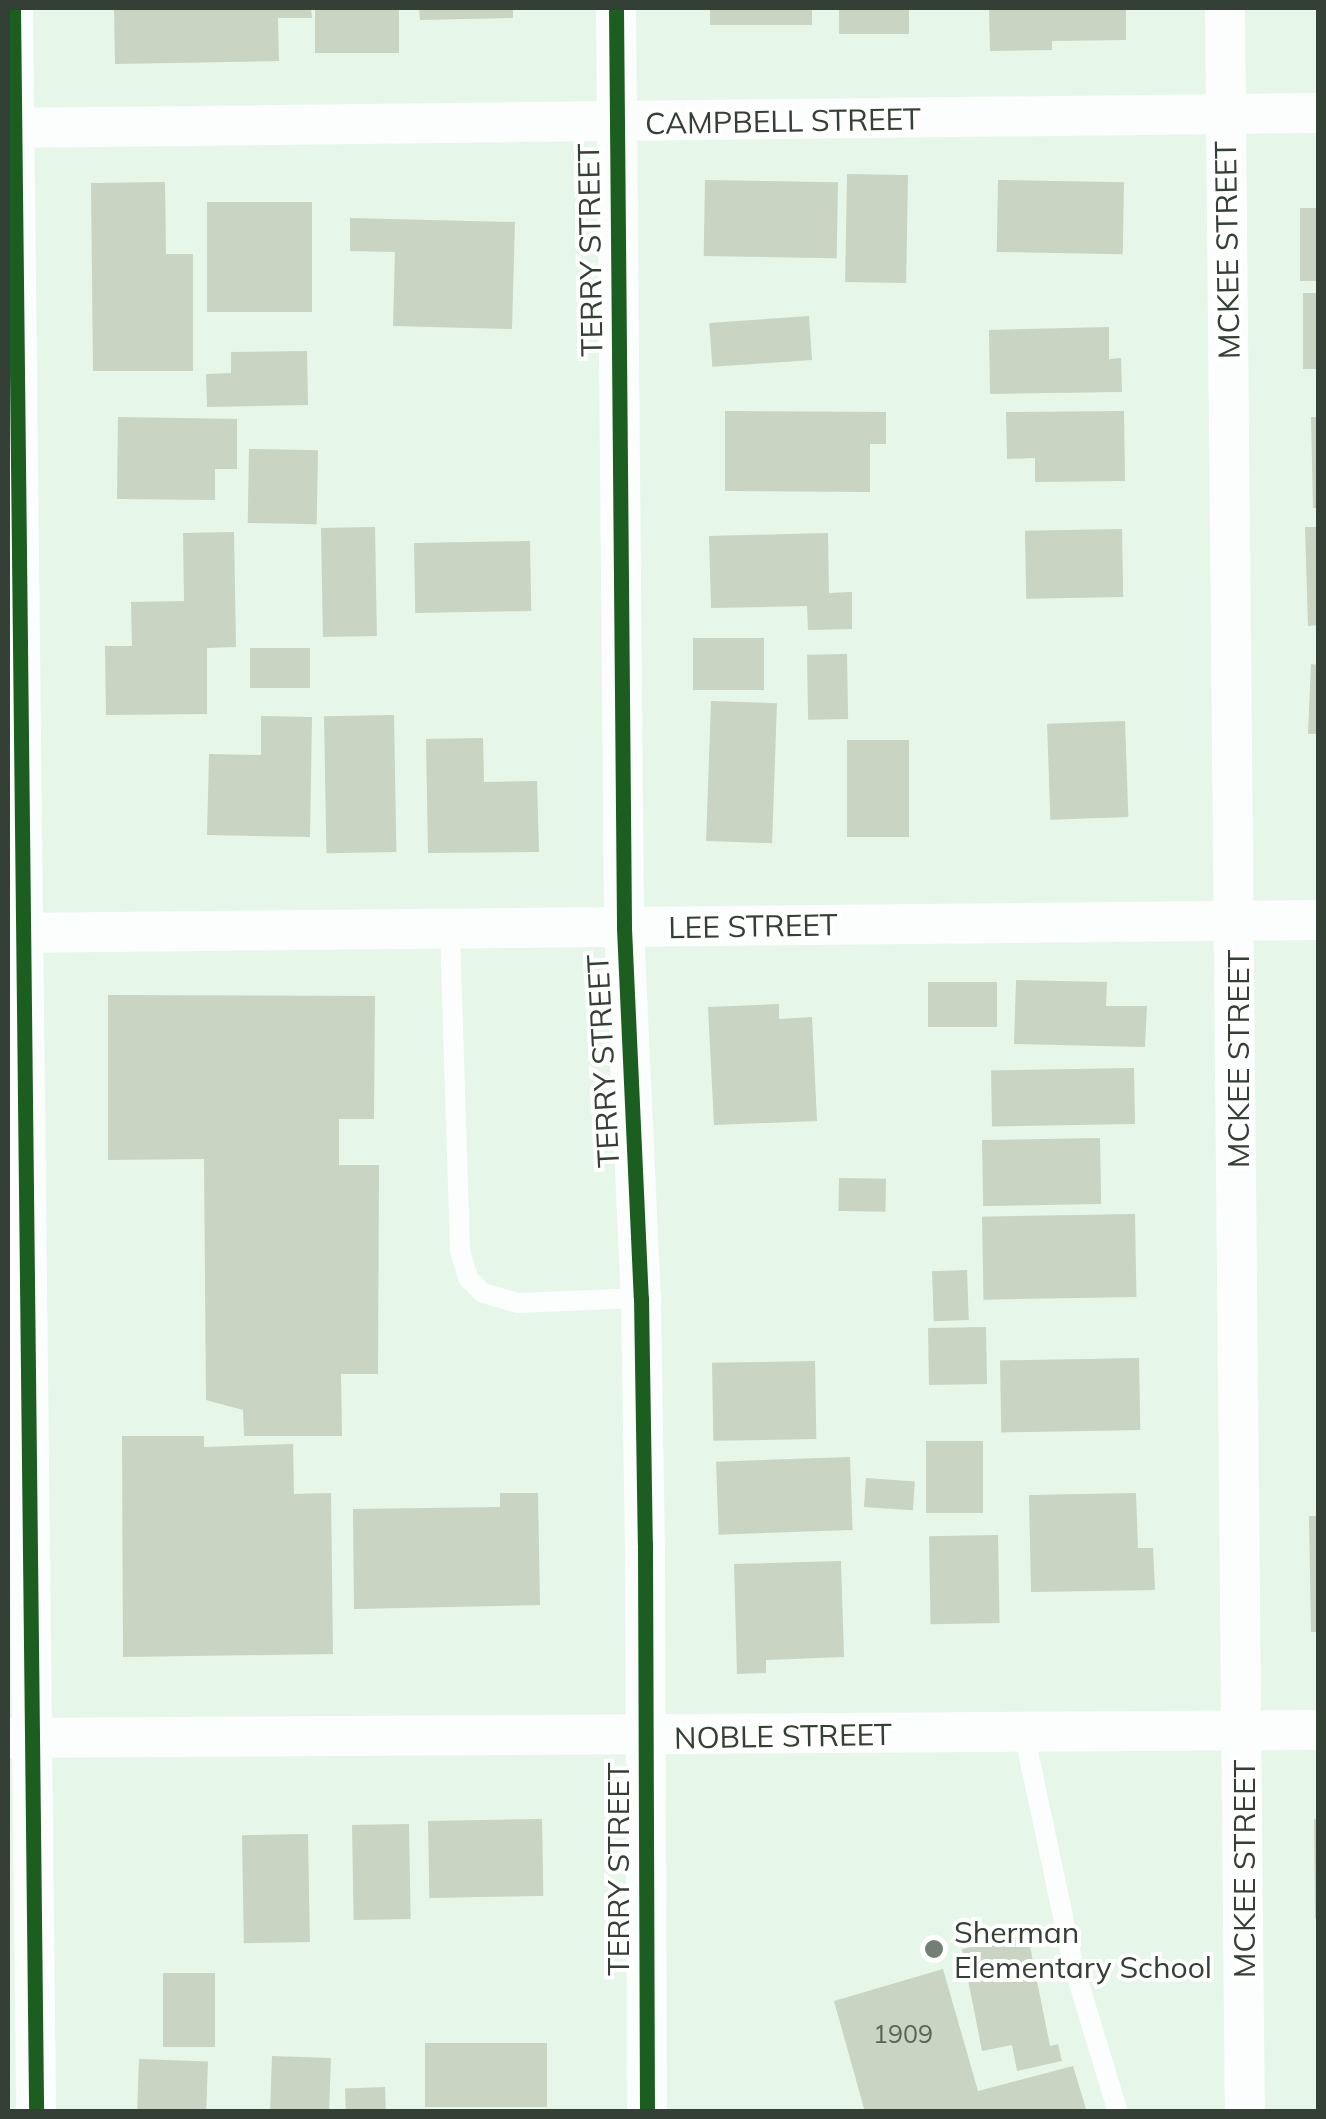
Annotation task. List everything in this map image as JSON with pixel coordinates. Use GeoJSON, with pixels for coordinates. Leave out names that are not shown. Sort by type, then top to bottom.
{"type":"FeatureCollection","features":[{"type":"Feature","properties":{"kind":"street"},"geometry":{"type":"LineString","coordinates":[[13,8],[20,1738],[36,2112]]}},
{"type":"Feature","properties":{"kind":"street","name":"TERRY STREET"},"geometry":{"type":"LineString","coordinates":[[616,8],[624,928],[641,1298],[647,2112]]}},
{"type":"Feature","properties":{"kind":"street","name":"MCKEE STREET"},"geometry":{"type":"LineString","coordinates":[[1225,8],[1246,2112]]}},
{"type":"Feature","properties":{"kind":"street","name":"CAMPBELL STREET"},"geometry":{"type":"LineString","coordinates":[[11,128],[1318,113]]}},
{"type":"Feature","properties":{"kind":"street","name":"LEE STREET"},"geometry":{"type":"LineString","coordinates":[[14,933],[1318,920]]}},
{"type":"Feature","properties":{"kind":"street","name":"NOBLE STREET"},"geometry":{"type":"LineString","coordinates":[[20,1738],[1318,1730]]}},
{"type":"Feature","properties":{"kind":"lane"},"geometry":{"type":"LineString","coordinates":[[450,931],[460,1251],[468,1278],[483,1292],[518,1302],[641,1298]]}},
{"type":"Feature","properties":{"kind":"lane"},"geometry":{"type":"LineString","coordinates":[[1024,1734],[1092,2040],[1118,2112]]}},
{"type":"Feature","properties":{"kind":"building"},"geometry":{"type":"Polygon","coordinates":[[[114,8],[311,8],[312,18],[278,18],[279,61],[115,64],[114,8]]]}},
{"type":"Feature","properties":{"kind":"building"},"geometry":{"type":"Polygon","coordinates":[[[315,8],[399,8],[399,53],[315,53],[315,8]]]}},
{"type":"Feature","properties":{"kind":"building"},"geometry":{"type":"Polygon","coordinates":[[[419,8],[513,8],[513,18],[420,20],[419,8]]]}},
{"type":"Feature","properties":{"kind":"building"},"geometry":{"type":"Polygon","coordinates":[[[710,8],[812,8],[812,25],[710,25],[710,8]]]}},
{"type":"Feature","properties":{"kind":"building"},"geometry":{"type":"Polygon","coordinates":[[[839,8],[909,8],[909,34],[839,34],[839,8]]]}},
{"type":"Feature","properties":{"kind":"building"},"geometry":{"type":"Polygon","coordinates":[[[989,8],[1126,8],[1126,40],[1052,41],[1052,50],[990,51],[989,8]]]}},
{"type":"Feature","properties":{"kind":"building"},"geometry":{"type":"Polygon","coordinates":[[[847,174],[908,175],[906,283],[845,282],[847,174]]]}},
{"type":"Feature","properties":{"kind":"building"},"geometry":{"type":"Polygon","coordinates":[[[705,180],[838,182],[837,258],[704,256],[705,180]]]}},
{"type":"Feature","properties":{"kind":"building"},"geometry":{"type":"Polygon","coordinates":[[[998,180],[1124,182],[1123,254],[997,252],[998,180]]]}},
{"type":"Feature","properties":{"kind":"building"},"geometry":{"type":"Polygon","coordinates":[[[165,182],[166,254],[193,254],[193,371],[93,371],[91,183],[165,182]]]}},
{"type":"Feature","properties":{"kind":"building"},"geometry":{"type":"Polygon","coordinates":[[[207,202],[312,202],[312,312],[207,312],[207,202]]]}},
{"type":"Feature","properties":{"kind":"building"},"geometry":{"type":"Polygon","coordinates":[[[1300,208],[1318,208],[1318,281],[1300,281],[1300,208]]]}},
{"type":"Feature","properties":{"kind":"building"},"geometry":{"type":"Polygon","coordinates":[[[350,218],[515,222],[512,329],[393,326],[395,252],[350,251],[350,218]]]}},
{"type":"Feature","properties":{"kind":"building"},"geometry":{"type":"Polygon","coordinates":[[[1303,293],[1318,293],[1318,369],[1303,369],[1303,293]]]}},
{"type":"Feature","properties":{"kind":"building"},"geometry":{"type":"Polygon","coordinates":[[[809,316],[812,360],[712,367],[709,323],[809,316]]]}},
{"type":"Feature","properties":{"kind":"building"},"geometry":{"type":"Polygon","coordinates":[[[1109,327],[1109,359],[1121,358],[1122,392],[990,394],[989,330],[1109,327]]]}},
{"type":"Feature","properties":{"kind":"building"},"geometry":{"type":"Polygon","coordinates":[[[307,351],[308,405],[207,407],[206,374],[231,373],[231,352],[307,351]]]}},
{"type":"Feature","properties":{"kind":"building"},"geometry":{"type":"Polygon","coordinates":[[[725,411],[886,412],[886,444],[870,444],[870,492],[725,491],[725,411]]]}},
{"type":"Feature","properties":{"kind":"building"},"geometry":{"type":"Polygon","coordinates":[[[1124,411],[1125,481],[1035,482],[1035,458],[1007,459],[1006,412],[1124,411]]]}},
{"type":"Feature","properties":{"kind":"building"},"geometry":{"type":"Polygon","coordinates":[[[118,417],[237,419],[237,469],[215,469],[215,500],[117,499],[118,417]]]}},
{"type":"Feature","properties":{"kind":"building"},"geometry":{"type":"Polygon","coordinates":[[[1311,417],[1318,417],[1318,508],[1313,508],[1311,417]]]}},
{"type":"Feature","properties":{"kind":"building"},"geometry":{"type":"Polygon","coordinates":[[[249,449],[318,450],[317,524],[248,523],[249,449]]]}},
{"type":"Feature","properties":{"kind":"building"},"geometry":{"type":"Polygon","coordinates":[[[375,527],[377,636],[323,637],[321,528],[375,527]]]}},
{"type":"Feature","properties":{"kind":"building"},"geometry":{"type":"Polygon","coordinates":[[[1305,527],[1318,527],[1318,625],[1308,626],[1305,527]]]}},
{"type":"Feature","properties":{"kind":"building"},"geometry":{"type":"Polygon","coordinates":[[[1122,529],[1123,597],[1026,599],[1025,531],[1122,529]]]}},
{"type":"Feature","properties":{"kind":"building"},"geometry":{"type":"Polygon","coordinates":[[[234,532],[236,647],[207,648],[207,714],[106,715],[105,646],[132,646],[131,602],[184,601],[183,533],[234,532]]]}},
{"type":"Feature","properties":{"kind":"building"},"geometry":{"type":"Polygon","coordinates":[[[828,533],[829,593],[852,592],[852,629],[808,630],[807,606],[711,608],[709,536],[828,533]]]}},
{"type":"Feature","properties":{"kind":"building"},"geometry":{"type":"Polygon","coordinates":[[[530,541],[531,611],[415,613],[414,543],[530,541]]]}},
{"type":"Feature","properties":{"kind":"building"},"geometry":{"type":"Polygon","coordinates":[[[693,638],[764,638],[764,690],[693,690],[693,638]]]}},
{"type":"Feature","properties":{"kind":"building"},"geometry":{"type":"Polygon","coordinates":[[[250,648],[310,648],[310,688],[250,688],[250,648]]]}},
{"type":"Feature","properties":{"kind":"building"},"geometry":{"type":"Polygon","coordinates":[[[847,654],[848,719],[808,720],[807,655],[847,654]]]}},
{"type":"Feature","properties":{"kind":"building"},"geometry":{"type":"Polygon","coordinates":[[[1311,664],[1318,665],[1318,734],[1308,734],[1311,664]]]}},
{"type":"Feature","properties":{"kind":"building"},"geometry":{"type":"Polygon","coordinates":[[[711,701],[777,703],[772,843],[706,841],[711,701]]]}},
{"type":"Feature","properties":{"kind":"building"},"geometry":{"type":"Polygon","coordinates":[[[394,715],[396,852],[326,853],[324,716],[394,715]]]}},
{"type":"Feature","properties":{"kind":"building"},"geometry":{"type":"Polygon","coordinates":[[[261,716],[312,717],[310,837],[207,835],[209,754],[261,755],[261,716]]]}},
{"type":"Feature","properties":{"kind":"building"},"geometry":{"type":"Polygon","coordinates":[[[1125,721],[1128,817],[1050,820],[1047,724],[1125,721]]]}},
{"type":"Feature","properties":{"kind":"building"},"geometry":{"type":"Polygon","coordinates":[[[483,738],[484,782],[537,781],[539,852],[428,853],[426,739],[483,738]]]}},
{"type":"Feature","properties":{"kind":"building"},"geometry":{"type":"Polygon","coordinates":[[[847,740],[909,740],[909,837],[847,837],[847,740]]]}},
{"type":"Feature","properties":{"kind":"building"},"geometry":{"type":"Polygon","coordinates":[[[1016,980],[1107,982],[1106,1006],[1147,1006],[1145,1047],[1014,1044],[1016,980]]]}},
{"type":"Feature","properties":{"kind":"building"},"geometry":{"type":"Polygon","coordinates":[[[928,982],[997,982],[997,1027],[928,1027],[928,982]]]}},
{"type":"Feature","properties":{"kind":"building"},"geometry":{"type":"Polygon","coordinates":[[[108,995],[375,996],[374,1119],[339,1119],[339,1165],[379,1165],[378,1374],[341,1374],[342,1436],[244,1436],[243,1410],[206,1400],[204,1159],[108,1160],[108,995]]]}},
{"type":"Feature","properties":{"kind":"building"},"geometry":{"type":"Polygon","coordinates":[[[779,1004],[779,1019],[812,1017],[817,1121],[714,1125],[708,1007],[779,1004]]]}},
{"type":"Feature","properties":{"kind":"building"},"geometry":{"type":"Polygon","coordinates":[[[1134,1068],[1135,1124],[992,1126],[991,1070],[1134,1068]]]}},
{"type":"Feature","properties":{"kind":"building"},"geometry":{"type":"Polygon","coordinates":[[[1100,1138],[1101,1204],[983,1206],[982,1140],[1100,1138]]]}},
{"type":"Feature","properties":{"kind":"building"},"geometry":{"type":"Polygon","coordinates":[[[839,1178],[886,1179],[885,1212],[838,1211],[839,1178]]]}},
{"type":"Feature","properties":{"kind":"building"},"geometry":{"type":"Polygon","coordinates":[[[1135,1214],[1136,1297],[983,1300],[982,1217],[1135,1214]]]}},
{"type":"Feature","properties":{"kind":"building"},"geometry":{"type":"Polygon","coordinates":[[[967,1270],[969,1320],[934,1321],[932,1271],[967,1270]]]}},
{"type":"Feature","properties":{"kind":"building"},"geometry":{"type":"Polygon","coordinates":[[[986,1327],[987,1384],[929,1385],[928,1328],[986,1327]]]}},
{"type":"Feature","properties":{"kind":"building"},"geometry":{"type":"Polygon","coordinates":[[[1139,1358],[1140,1430],[1001,1432],[1000,1360],[1139,1358]]]}},
{"type":"Feature","properties":{"kind":"building"},"geometry":{"type":"Polygon","coordinates":[[[815,1361],[816,1439],[713,1441],[712,1363],[815,1361]]]}},
{"type":"Feature","properties":{"kind":"building"},"geometry":{"type":"Polygon","coordinates":[[[122,1436],[204,1436],[204,1447],[293,1444],[294,1494],[331,1493],[333,1654],[123,1657],[122,1436]]]}},
{"type":"Feature","properties":{"kind":"building"},"geometry":{"type":"Polygon","coordinates":[[[926,1441],[983,1441],[983,1513],[926,1513],[926,1441]]]}},
{"type":"Feature","properties":{"kind":"building"},"geometry":{"type":"Polygon","coordinates":[[[850,1457],[853,1530],[719,1535],[716,1462],[850,1457]]]}},
{"type":"Feature","properties":{"kind":"building"},"geometry":{"type":"Polygon","coordinates":[[[866,1478],[915,1481],[913,1510],[864,1507],[866,1478]]]}},
{"type":"Feature","properties":{"kind":"building"},"geometry":{"type":"Polygon","coordinates":[[[500,1493],[538,1493],[540,1605],[354,1609],[353,1509],[500,1507],[500,1493]]]}},
{"type":"Feature","properties":{"kind":"building"},"geometry":{"type":"Polygon","coordinates":[[[1136,1493],[1138,1548],[1153,1548],[1155,1590],[1031,1592],[1029,1495],[1136,1493]]]}},
{"type":"Feature","properties":{"kind":"building"},"geometry":{"type":"Polygon","coordinates":[[[1309,1516],[1318,1516],[1318,1632],[1311,1632],[1309,1516]]]}},
{"type":"Feature","properties":{"kind":"building"},"geometry":{"type":"Polygon","coordinates":[[[998,1535],[1000,1623],[931,1624],[929,1536],[998,1535]]]}},
{"type":"Feature","properties":{"kind":"building"},"geometry":{"type":"Polygon","coordinates":[[[841,1561],[844,1657],[766,1660],[766,1673],[737,1674],[734,1564],[841,1561]]]}},
{"type":"Feature","properties":{"kind":"building"},"geometry":{"type":"Polygon","coordinates":[[[542,1819],[543,1896],[429,1898],[428,1821],[542,1819]]]}},
{"type":"Feature","properties":{"kind":"building"},"geometry":{"type":"Polygon","coordinates":[[[1314,1819],[1318,1819],[1318,1918],[1315,1918],[1314,1819]]]}},
{"type":"Feature","properties":{"kind":"building"},"geometry":{"type":"Polygon","coordinates":[[[409,1824],[411,1919],[354,1920],[352,1825],[409,1824]]]}},
{"type":"Feature","properties":{"kind":"building"},"geometry":{"type":"Polygon","coordinates":[[[308,1834],[310,1942],[244,1943],[242,1835],[308,1834]]]}},
{"type":"Feature","properties":{"kind":"building"},"geometry":{"type":"Polygon","coordinates":[[[1028,1936],[1050,2046],[1058,2044],[1062,2061],[1017,2071],[1012,2045],[982,2051],[962,1949],[1028,1936]]]}},
{"type":"Feature","properties":{"kind":"building"},"geometry":{"type":"Polygon","coordinates":[[[943,1969],[978,2091],[1073,2066],[1087,2112],[865,2112],[834,2001],[943,1969]]]}},
{"type":"Feature","properties":{"kind":"building"},"geometry":{"type":"Polygon","coordinates":[[[163,1973],[215,1973],[215,2047],[163,2047],[163,1973]]]}},
{"type":"Feature","properties":{"kind":"building"},"geometry":{"type":"Polygon","coordinates":[[[425,2043],[547,2043],[547,2107],[425,2107],[425,2043]]]}},
{"type":"Feature","properties":{"kind":"building"},"geometry":{"type":"Polygon","coordinates":[[[272,2056],[331,2058],[329,2112],[270,2112],[272,2056]]]}},
{"type":"Feature","properties":{"kind":"building"},"geometry":{"type":"Polygon","coordinates":[[[139,2059],[208,2061],[206,2112],[137,2112],[139,2059]]]}},
{"type":"Feature","properties":{"kind":"building"},"geometry":{"type":"Polygon","coordinates":[[[385,2087],[386,2112],[346,2112],[345,2088],[385,2087]]]}},
{"type":"Feature","properties":{"kind":"cycle path"},"geometry":{"type":"LineString","coordinates":[[13,8],[36,2112]]}},
{"type":"Feature","properties":{"kind":"cycle path"},"geometry":{"type":"LineString","coordinates":[[616,8],[624,928],[641,1298],[645,1544],[647,2112]]}},
{"type":"Feature","properties":{"kind":"place","name":"Sherman Elementary School"},"geometry":{"type":"Point","coordinates":[934,1949]}}]}
